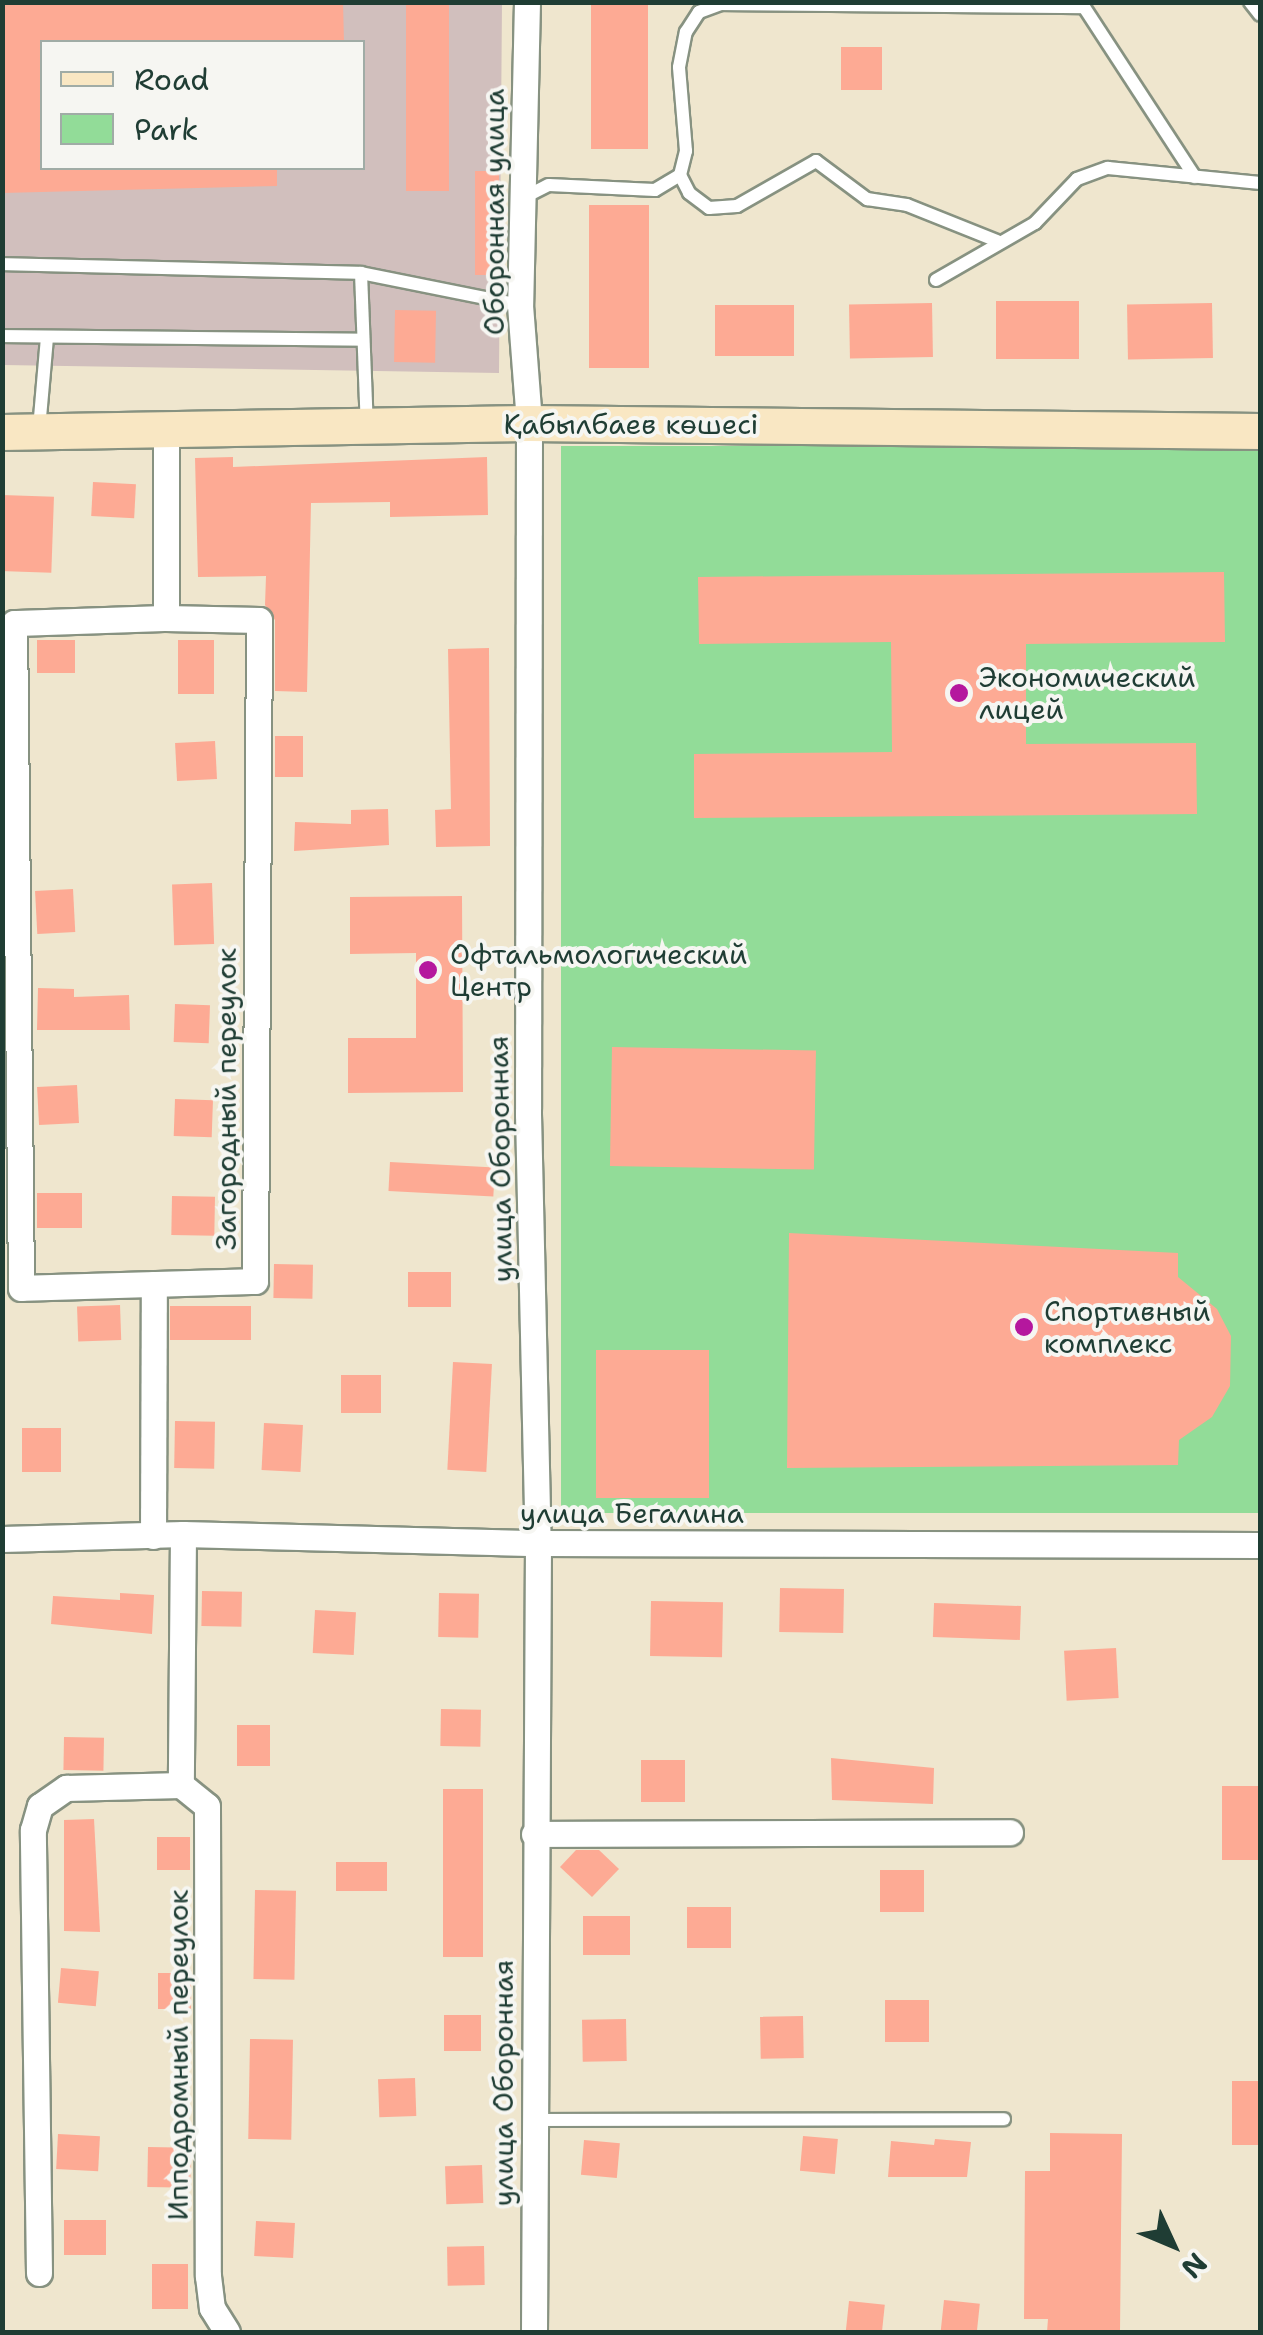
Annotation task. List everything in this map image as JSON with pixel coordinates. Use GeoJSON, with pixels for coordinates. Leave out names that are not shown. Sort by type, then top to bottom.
{"type":"FeatureCollection","features":[{"type":"Feature","properties":{"kind":"main road","name":"Қабылбаев көшесі"},"geometry":{"type":"LineString","coordinates":[[2,432],[166,432],[529,422],[1260,431]]}},
{"type":"Feature","properties":{"kind":"street","name":"Оборонная улица"},"geometry":{"type":"LineString","coordinates":[[527,2],[520,306],[529,422]]}},
{"type":"Feature","properties":{"kind":"street","name":"улица Оборонная"},"geometry":{"type":"LineString","coordinates":[[529,422],[528,1114],[538,1544],[530,2120],[534,2332]]}},
{"type":"Feature","properties":{"kind":"street"},"geometry":{"type":"LineString","coordinates":[[166,432],[166,618]]}},
{"type":"Feature","properties":{"kind":"street","name":"Загородный переулок"},"geometry":{"type":"LineString","coordinates":[[166,618],[259,620],[255,1280],[21,1288],[14,622],[166,618]]}},
{"type":"Feature","properties":{"kind":"street"},"geometry":{"type":"LineString","coordinates":[[153,1536],[154,1284]]}},
{"type":"Feature","properties":{"kind":"street","name":"улица Бегалина"},"geometry":{"type":"LineString","coordinates":[[2,1539],[183,1534],[538,1544],[1260,1545]]}},
{"type":"Feature","properties":{"kind":"street"},"geometry":{"type":"LineString","coordinates":[[40,2273],[33,1830],[40,1806],[66,1788],[182,1786],[183,1534]]}},
{"type":"Feature","properties":{"kind":"street","name":"Ипподромный переулок"},"geometry":{"type":"LineString","coordinates":[[182,1786],[206,1806],[208,2276],[212,2308],[227,2332]]}},
{"type":"Feature","properties":{"kind":"street"},"geometry":{"type":"LineString","coordinates":[[534,1834],[1010,1832]]}},
{"type":"Feature","properties":{"kind":"lane"},"geometry":{"type":"LineString","coordinates":[[1250,2],[1260,16]]}},
{"type":"Feature","properties":{"kind":"lane"},"geometry":{"type":"LineString","coordinates":[[997,240],[906,205],[866,199],[816,160],[737,206],[709,208],[689,193],[680,175],[686,151],[678,67],[686,32],[699,12],[721,4],[1084,8],[1195,178]]}},
{"type":"Feature","properties":{"kind":"lane"},"geometry":{"type":"LineString","coordinates":[[936,280],[997,240],[1034,223],[1076,179],[1108,168],[1260,183]]}},
{"type":"Feature","properties":{"kind":"lane"},"geometry":{"type":"LineString","coordinates":[[521,199],[549,186],[655,190],[680,175]]}},
{"type":"Feature","properties":{"kind":"lane"},"geometry":{"type":"LineString","coordinates":[[2,264],[361,273],[520,306]]}},
{"type":"Feature","properties":{"kind":"lane"},"geometry":{"type":"LineString","coordinates":[[361,273],[368,427]]}},
{"type":"Feature","properties":{"kind":"lane"},"geometry":{"type":"LineString","coordinates":[[2,336],[362,340]]}},
{"type":"Feature","properties":{"kind":"lane"},"geometry":{"type":"LineString","coordinates":[[39,434],[46,337]]}},
{"type":"Feature","properties":{"kind":"lane"},"geometry":{"type":"LineString","coordinates":[[530,2120],[1004,2119]]}},
{"type":"Feature","properties":{"kind":"shaded area"},"geometry":{"type":"Polygon","coordinates":[[[3,3],[502,3],[499,373],[3,365],[3,3]]]}},
{"type":"Feature","properties":{"kind":"green space"},"geometry":{"type":"Polygon","coordinates":[[[561,446],[1260,446],[1260,1513],[561,1513],[561,446]]]}},
{"type":"Feature","properties":{"kind":"building"},"geometry":{"type":"Polygon","coordinates":[[[2,2],[343,2],[344,40],[40,40],[40,170],[277,170],[277,186],[2,193],[2,2]]]}},
{"type":"Feature","properties":{"kind":"building"},"geometry":{"type":"Polygon","coordinates":[[[406,2],[449,2],[449,191],[406,191],[406,2]]]}},
{"type":"Feature","properties":{"kind":"building"},"geometry":{"type":"Polygon","coordinates":[[[591,2],[648,2],[648,149],[591,149],[591,2]]]}},
{"type":"Feature","properties":{"kind":"building"},"geometry":{"type":"Polygon","coordinates":[[[841,47],[882,47],[882,90],[841,90],[841,47]]]}},
{"type":"Feature","properties":{"kind":"building"},"geometry":{"type":"Polygon","coordinates":[[[475,171],[499,171],[499,275],[475,275],[475,171]]]}},
{"type":"Feature","properties":{"kind":"building"},"geometry":{"type":"Polygon","coordinates":[[[589,205],[649,205],[649,368],[589,368],[589,205]]]}},
{"type":"Feature","properties":{"kind":"building"},"geometry":{"type":"Polygon","coordinates":[[[996,301],[1079,301],[1079,359],[996,359],[996,301]]]}},
{"type":"Feature","properties":{"kind":"building"},"geometry":{"type":"Polygon","coordinates":[[[932,303],[933,357],[850,358],[849,304],[932,303]]]}},
{"type":"Feature","properties":{"kind":"building"},"geometry":{"type":"Polygon","coordinates":[[[1212,303],[1213,358],[1128,359],[1127,304],[1212,303]]]}},
{"type":"Feature","properties":{"kind":"building"},"geometry":{"type":"Polygon","coordinates":[[[715,305],[794,305],[794,356],[715,356],[715,305]]]}},
{"type":"Feature","properties":{"kind":"building"},"geometry":{"type":"Polygon","coordinates":[[[395,310],[436,311],[435,363],[394,362],[395,310]]]}},
{"type":"Feature","properties":{"kind":"building"},"geometry":{"type":"Polygon","coordinates":[[[233,457],[233,467],[487,457],[488,515],[390,517],[390,502],[311,503],[307,692],[275,691],[275,620],[265,605],[266,576],[198,577],[195,458],[233,457]]]}},
{"type":"Feature","properties":{"kind":"building"},"geometry":{"type":"Polygon","coordinates":[[[93,482],[136,484],[134,518],[91,516],[93,482]]]}},
{"type":"Feature","properties":{"kind":"building"},"geometry":{"type":"Polygon","coordinates":[[[2,495],[54,497],[51,573],[2,571],[2,495]]]}},
{"type":"Feature","properties":{"kind":"building","name":"Экономический лицей"},"geometry":{"type":"Polygon","coordinates":[[[1224,572],[1225,642],[1026,644],[1026,744],[1196,743],[1197,814],[694,818],[694,754],[892,752],[891,642],[699,644],[698,577],[1224,572]]]}},
{"type":"Feature","properties":{"kind":"building"},"geometry":{"type":"Polygon","coordinates":[[[37,640],[75,640],[75,673],[37,673],[37,640]]]}},
{"type":"Feature","properties":{"kind":"building"},"geometry":{"type":"Polygon","coordinates":[[[178,640],[214,640],[214,694],[178,694],[178,640]]]}},
{"type":"Feature","properties":{"kind":"building"},"geometry":{"type":"Polygon","coordinates":[[[489,648],[490,846],[436,847],[435,810],[451,809],[448,649],[489,648]]]}},
{"type":"Feature","properties":{"kind":"building"},"geometry":{"type":"Polygon","coordinates":[[[275,736],[303,736],[303,777],[275,777],[275,736]]]}},
{"type":"Feature","properties":{"kind":"building"},"geometry":{"type":"Polygon","coordinates":[[[215,741],[217,779],[177,781],[175,743],[215,741]]]}},
{"type":"Feature","properties":{"kind":"building"},"geometry":{"type":"Polygon","coordinates":[[[388,809],[389,845],[294,851],[295,822],[351,824],[351,810],[388,809]]]}},
{"type":"Feature","properties":{"kind":"building"},"geometry":{"type":"Polygon","coordinates":[[[212,883],[214,944],[174,945],[172,884],[212,883]]]}},
{"type":"Feature","properties":{"kind":"building"},"geometry":{"type":"Polygon","coordinates":[[[73,889],[75,932],[37,934],[35,891],[73,889]]]}},
{"type":"Feature","properties":{"kind":"building"},"geometry":{"type":"Polygon","coordinates":[[[462,896],[463,1092],[348,1093],[348,1038],[416,1038],[416,953],[350,954],[350,897],[462,896]]]}},
{"type":"Feature","properties":{"kind":"building"},"geometry":{"type":"Polygon","coordinates":[[[38,988],[74,989],[74,997],[129,995],[130,1030],[37,1030],[38,988]]]}},
{"type":"Feature","properties":{"kind":"building"},"geometry":{"type":"Polygon","coordinates":[[[175,1004],[210,1005],[209,1043],[174,1042],[175,1004]]]}},
{"type":"Feature","properties":{"kind":"building"},"geometry":{"type":"Polygon","coordinates":[[[612,1047],[816,1051],[814,1170],[610,1166],[612,1047]]]}},
{"type":"Feature","properties":{"kind":"building"},"geometry":{"type":"Polygon","coordinates":[[[77,1085],[79,1123],[39,1125],[37,1087],[77,1085]]]}},
{"type":"Feature","properties":{"kind":"building"},"geometry":{"type":"Polygon","coordinates":[[[175,1099],[213,1100],[212,1137],[174,1136],[175,1099]]]}},
{"type":"Feature","properties":{"kind":"building"},"geometry":{"type":"Polygon","coordinates":[[[390,1162],[495,1167],[493,1196],[388,1191],[390,1162]]]}},
{"type":"Feature","properties":{"kind":"building"},"geometry":{"type":"Polygon","coordinates":[[[37,1193],[82,1193],[82,1228],[37,1228],[37,1193]]]}},
{"type":"Feature","properties":{"kind":"building"},"geometry":{"type":"Polygon","coordinates":[[[172,1196],[215,1197],[214,1236],[171,1235],[172,1196]]]}},
{"type":"Feature","properties":{"kind":"building"},"geometry":{"type":"Polygon","coordinates":[[[789,1233],[1178,1253],[1178,1277],[1217,1309],[1231,1336],[1230,1386],[1212,1417],[1179,1440],[1178,1465],[787,1468],[789,1233]]]}},
{"type":"Feature","properties":{"kind":"building"},"geometry":{"type":"Polygon","coordinates":[[[274,1264],[313,1265],[312,1299],[273,1298],[274,1264]]]}},
{"type":"Feature","properties":{"kind":"building"},"geometry":{"type":"Polygon","coordinates":[[[408,1272],[451,1272],[451,1307],[408,1307],[408,1272]]]}},
{"type":"Feature","properties":{"kind":"building"},"geometry":{"type":"Polygon","coordinates":[[[120,1305],[121,1340],[78,1341],[77,1307],[120,1305]]]}},
{"type":"Feature","properties":{"kind":"building"},"geometry":{"type":"Polygon","coordinates":[[[170,1306],[251,1306],[251,1340],[170,1340],[170,1306]]]}},
{"type":"Feature","properties":{"kind":"building"},"geometry":{"type":"Polygon","coordinates":[[[596,1350],[709,1350],[709,1498],[596,1498],[596,1350]]]}},
{"type":"Feature","properties":{"kind":"building"},"geometry":{"type":"Polygon","coordinates":[[[453,1362],[492,1364],[486,1472],[447,1470],[453,1362]]]}},
{"type":"Feature","properties":{"kind":"building"},"geometry":{"type":"Polygon","coordinates":[[[341,1375],[381,1375],[381,1413],[341,1413],[341,1375]]]}},
{"type":"Feature","properties":{"kind":"building"},"geometry":{"type":"Polygon","coordinates":[[[175,1421],[215,1422],[214,1469],[174,1468],[175,1421]]]}},
{"type":"Feature","properties":{"kind":"building"},"geometry":{"type":"Polygon","coordinates":[[[264,1423],[303,1425],[300,1472],[262,1470],[264,1423]]]}},
{"type":"Feature","properties":{"kind":"building"},"geometry":{"type":"Polygon","coordinates":[[[22,1428],[61,1428],[61,1472],[22,1472],[22,1428]]]}},
{"type":"Feature","properties":{"kind":"building"},"geometry":{"type":"Polygon","coordinates":[[[780,1588],[844,1589],[843,1633],[779,1632],[780,1588]]]}},
{"type":"Feature","properties":{"kind":"building"},"geometry":{"type":"Polygon","coordinates":[[[202,1591],[242,1592],[241,1627],[201,1626],[202,1591]]]}},
{"type":"Feature","properties":{"kind":"building"},"geometry":{"type":"Polygon","coordinates":[[[120,1593],[154,1595],[152,1634],[51,1624],[53,1596],[120,1600],[120,1593]]]}},
{"type":"Feature","properties":{"kind":"building"},"geometry":{"type":"Polygon","coordinates":[[[439,1593],[479,1594],[478,1638],[438,1637],[439,1593]]]}},
{"type":"Feature","properties":{"kind":"building"},"geometry":{"type":"Polygon","coordinates":[[[651,1601],[723,1602],[722,1657],[650,1656],[651,1601]]]}},
{"type":"Feature","properties":{"kind":"building"},"geometry":{"type":"Polygon","coordinates":[[[934,1603],[1021,1606],[1020,1640],[933,1637],[934,1603]]]}},
{"type":"Feature","properties":{"kind":"building"},"geometry":{"type":"Polygon","coordinates":[[[315,1610],[356,1612],[354,1655],[313,1653],[315,1610]]]}},
{"type":"Feature","properties":{"kind":"building"},"geometry":{"type":"Polygon","coordinates":[[[1116,1648],[1119,1698],[1067,1701],[1064,1651],[1116,1648]]]}},
{"type":"Feature","properties":{"kind":"building"},"geometry":{"type":"Polygon","coordinates":[[[441,1709],[481,1710],[480,1747],[440,1746],[441,1709]]]}},
{"type":"Feature","properties":{"kind":"building"},"geometry":{"type":"Polygon","coordinates":[[[237,1725],[270,1725],[270,1766],[237,1766],[237,1725]]]}},
{"type":"Feature","properties":{"kind":"building"},"geometry":{"type":"Polygon","coordinates":[[[64,1737],[104,1738],[103,1771],[63,1770],[64,1737]]]}},
{"type":"Feature","properties":{"kind":"building"},"geometry":{"type":"Polygon","coordinates":[[[831,1758],[934,1768],[933,1804],[832,1800],[831,1758]]]}},
{"type":"Feature","properties":{"kind":"building"},"geometry":{"type":"Polygon","coordinates":[[[641,1760],[685,1760],[685,1802],[641,1802],[641,1760]]]}},
{"type":"Feature","properties":{"kind":"building"},"geometry":{"type":"Polygon","coordinates":[[[1222,1786],[1260,1786],[1260,1860],[1222,1860],[1222,1786]]]}},
{"type":"Feature","properties":{"kind":"building"},"geometry":{"type":"Polygon","coordinates":[[[443,1789],[483,1789],[483,1957],[443,1957],[443,1789]]]}},
{"type":"Feature","properties":{"kind":"building"},"geometry":{"type":"Polygon","coordinates":[[[94,1819],[100,1932],[64,1931],[64,1820],[94,1819]]]}},
{"type":"Feature","properties":{"kind":"building"},"geometry":{"type":"Polygon","coordinates":[[[157,1837],[190,1837],[190,1870],[157,1870],[157,1837]]]}},
{"type":"Feature","properties":{"kind":"building"},"geometry":{"type":"Polygon","coordinates":[[[576,1850],[599,1850],[619,1869],[592,1897],[560,1867],[576,1850]]]}},
{"type":"Feature","properties":{"kind":"building"},"geometry":{"type":"Polygon","coordinates":[[[336,1862],[387,1862],[387,1891],[336,1891],[336,1862]]]}},
{"type":"Feature","properties":{"kind":"building"},"geometry":{"type":"Polygon","coordinates":[[[880,1870],[924,1870],[924,1912],[880,1912],[880,1870]]]}},
{"type":"Feature","properties":{"kind":"building"},"geometry":{"type":"Polygon","coordinates":[[[255,1890],[296,1891],[294,1980],[253,1979],[255,1890]]]}},
{"type":"Feature","properties":{"kind":"building"},"geometry":{"type":"Polygon","coordinates":[[[687,1907],[731,1907],[731,1948],[687,1948],[687,1907]]]}},
{"type":"Feature","properties":{"kind":"building"},"geometry":{"type":"Polygon","coordinates":[[[583,1916],[630,1916],[630,1955],[583,1955],[583,1916]]]}},
{"type":"Feature","properties":{"kind":"building"},"geometry":{"type":"Polygon","coordinates":[[[61,1968],[99,1971],[96,2006],[58,2003],[61,1968]]]}},
{"type":"Feature","properties":{"kind":"building"},"geometry":{"type":"Polygon","coordinates":[[[158,1973],[191,1973],[191,2009],[158,2009],[158,1973]]]}},
{"type":"Feature","properties":{"kind":"building"},"geometry":{"type":"Polygon","coordinates":[[[885,2000],[929,2000],[929,2042],[885,2042],[885,2000]]]}},
{"type":"Feature","properties":{"kind":"building"},"geometry":{"type":"Polygon","coordinates":[[[444,2015],[481,2015],[481,2051],[444,2051],[444,2015]]]}},
{"type":"Feature","properties":{"kind":"building"},"geometry":{"type":"Polygon","coordinates":[[[803,2016],[804,2058],[761,2059],[760,2017],[803,2016]]]}},
{"type":"Feature","properties":{"kind":"building"},"geometry":{"type":"Polygon","coordinates":[[[626,2019],[627,2061],[583,2062],[582,2020],[626,2019]]]}},
{"type":"Feature","properties":{"kind":"building"},"geometry":{"type":"Polygon","coordinates":[[[250,2039],[293,2040],[291,2140],[248,2139],[250,2039]]]}},
{"type":"Feature","properties":{"kind":"building"},"geometry":{"type":"Polygon","coordinates":[[[415,2078],[416,2116],[379,2117],[378,2079],[415,2078]]]}},
{"type":"Feature","properties":{"kind":"building"},"geometry":{"type":"Polygon","coordinates":[[[1232,2081],[1260,2081],[1260,2145],[1232,2145],[1232,2081]]]}},
{"type":"Feature","properties":{"kind":"building"},"geometry":{"type":"Polygon","coordinates":[[[1050,2133],[1122,2134],[1120,2332],[1047,2332],[1048,2319],[1024,2319],[1025,2171],[1050,2171],[1050,2133]]]}},
{"type":"Feature","properties":{"kind":"building"},"geometry":{"type":"Polygon","coordinates":[[[58,2134],[100,2136],[98,2171],[56,2169],[58,2134]]]}},
{"type":"Feature","properties":{"kind":"building"},"geometry":{"type":"Polygon","coordinates":[[[803,2136],[838,2139],[835,2174],[800,2171],[803,2136]]]}},
{"type":"Feature","properties":{"kind":"building"},"geometry":{"type":"Polygon","coordinates":[[[935,2139],[971,2142],[967,2177],[888,2177],[891,2141],[934,2145],[935,2139]]]}},
{"type":"Feature","properties":{"kind":"building"},"geometry":{"type":"Polygon","coordinates":[[[584,2140],[620,2143],[617,2178],[581,2175],[584,2140]]]}},
{"type":"Feature","properties":{"kind":"building"},"geometry":{"type":"Polygon","coordinates":[[[148,2147],[191,2148],[190,2188],[147,2187],[148,2147]]]}},
{"type":"Feature","properties":{"kind":"building"},"geometry":{"type":"Polygon","coordinates":[[[482,2165],[483,2203],[446,2204],[445,2166],[482,2165]]]}},
{"type":"Feature","properties":{"kind":"building"},"geometry":{"type":"Polygon","coordinates":[[[64,2220],[106,2220],[106,2255],[64,2255],[64,2220]]]}},
{"type":"Feature","properties":{"kind":"building"},"geometry":{"type":"Polygon","coordinates":[[[256,2221],[295,2223],[293,2258],[254,2256],[256,2221]]]}},
{"type":"Feature","properties":{"kind":"building"},"geometry":{"type":"Polygon","coordinates":[[[484,2246],[485,2285],[448,2286],[447,2247],[484,2246]]]}},
{"type":"Feature","properties":{"kind":"building"},"geometry":{"type":"Polygon","coordinates":[[[152,2264],[188,2264],[188,2309],[152,2309],[152,2264]]]}},
{"type":"Feature","properties":{"kind":"building"},"geometry":{"type":"Polygon","coordinates":[[[944,2300],[980,2304],[977,2332],[941,2332],[944,2300]]]}},
{"type":"Feature","properties":{"kind":"building"},"geometry":{"type":"Polygon","coordinates":[[[849,2301],[885,2305],[882,2332],[846,2332],[849,2301]]]}},
{"type":"Feature","properties":{"kind":"place","name":"Экономический лицей"},"geometry":{"type":"Point","coordinates":[959,693]}},
{"type":"Feature","properties":{"kind":"place","name":"Офтальмологический Центр"},"geometry":{"type":"Point","coordinates":[428,970]}},
{"type":"Feature","properties":{"kind":"place","name":"Спортивный комплекс"},"geometry":{"type":"Point","coordinates":[1024,1327]}}]}
